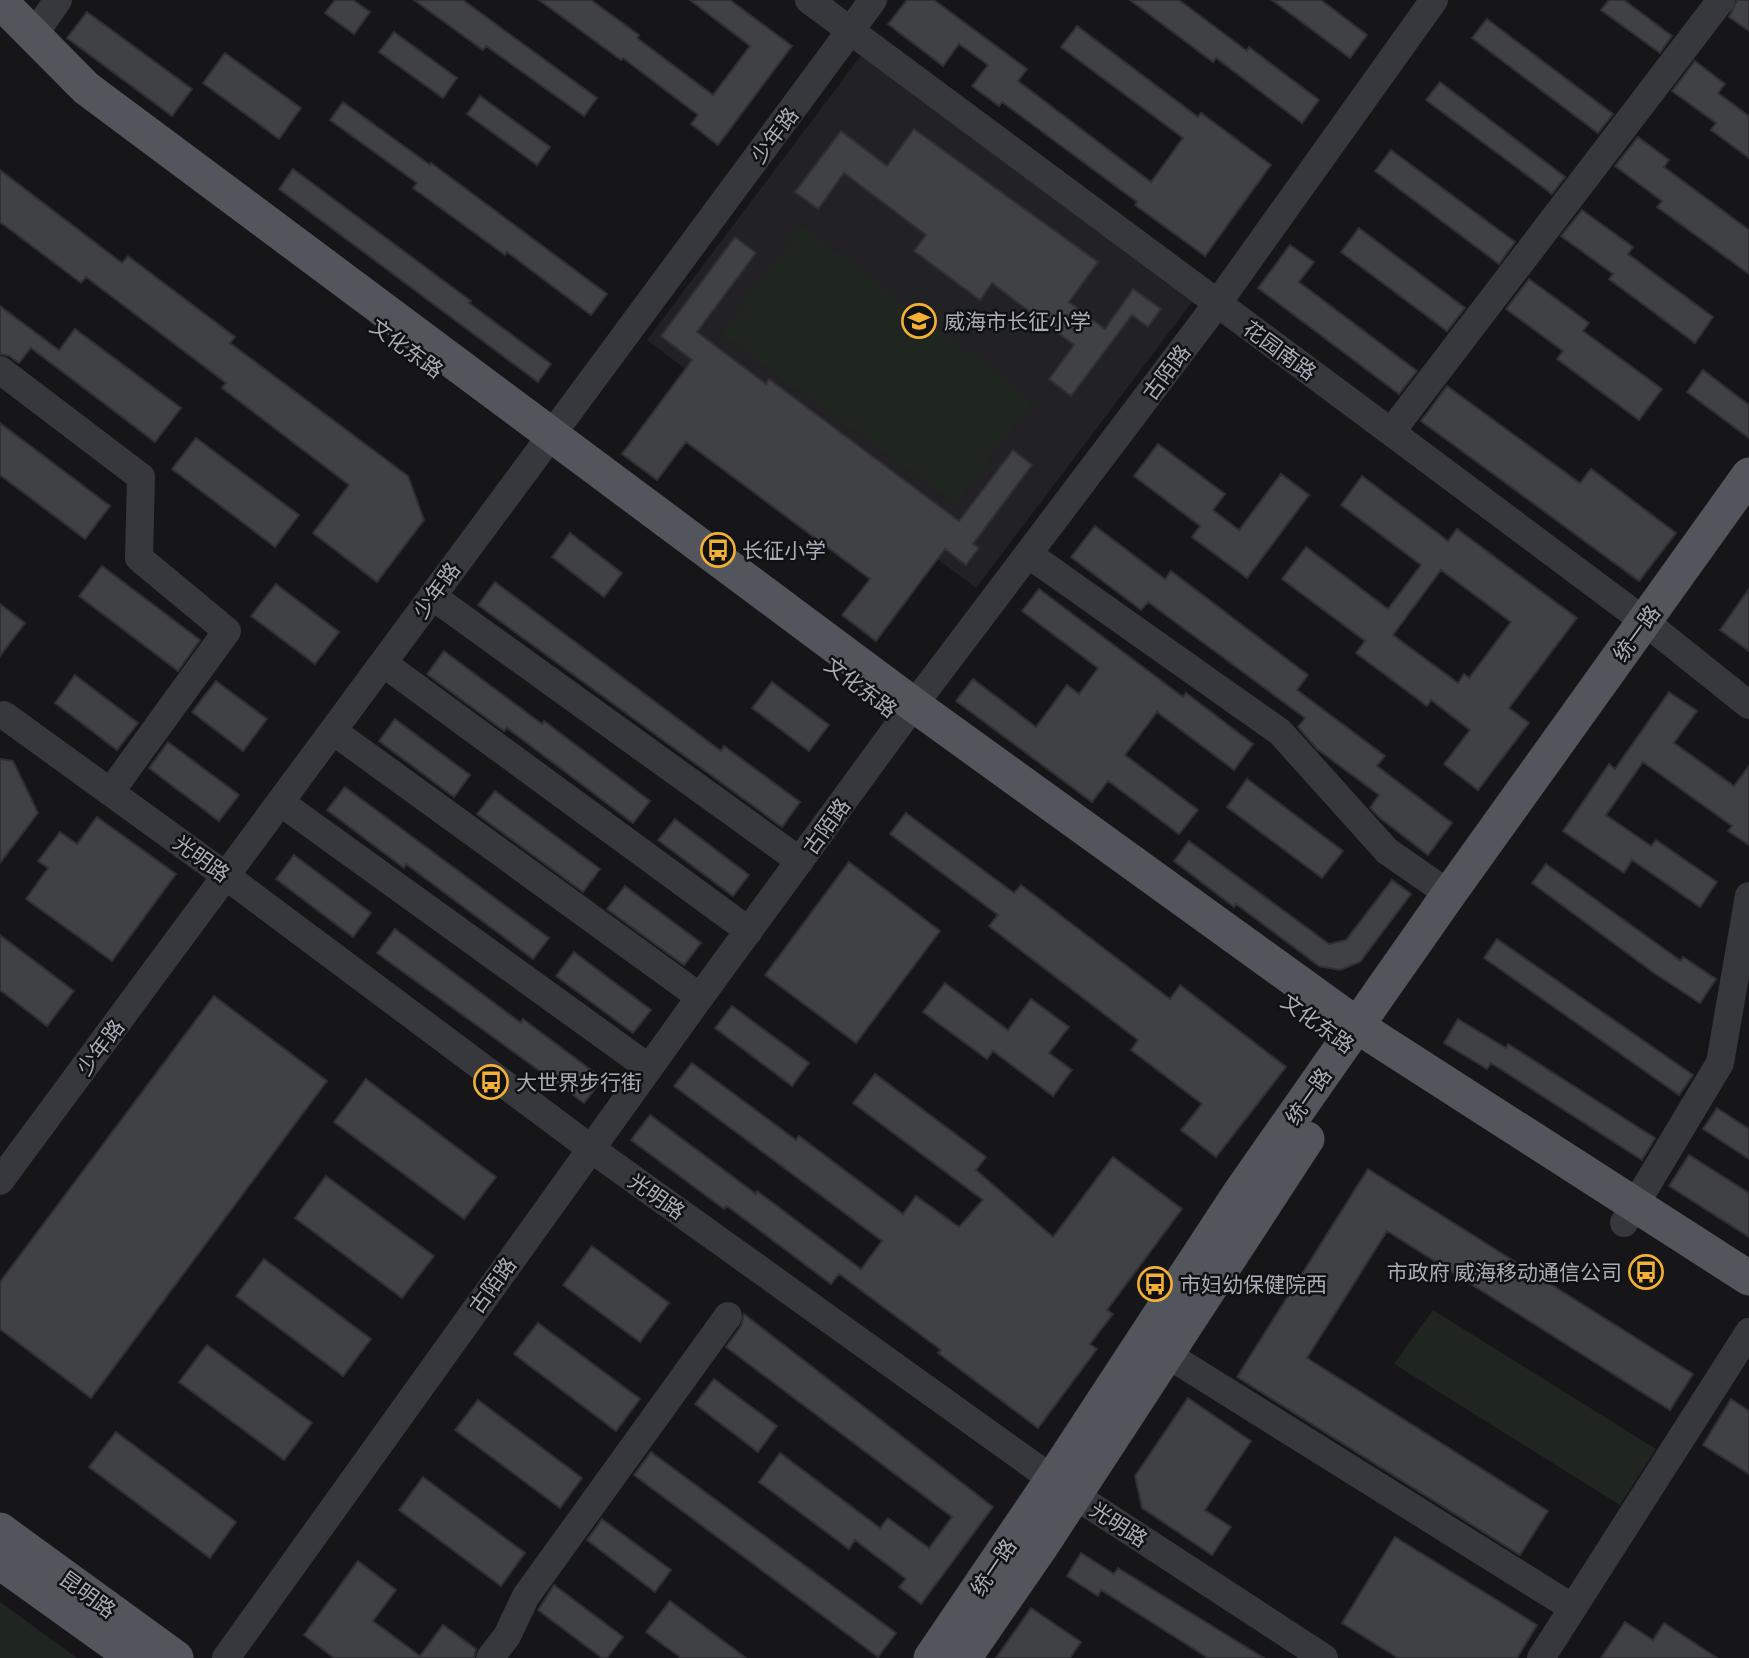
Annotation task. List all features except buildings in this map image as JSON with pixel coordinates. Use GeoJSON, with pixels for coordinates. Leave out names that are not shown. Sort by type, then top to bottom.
{"type":"FeatureCollection","features":[{"type":"Feature","properties":{"kind":"main road","name":"文化东路"},"geometry":{"type":"LineString","coordinates":[[0,1],[16,35],[75,103],[547,441],[909,712],[1360,1040],[1630,1214],[1734,1271],[1749,1302]]}},
{"type":"Feature","properties":{"kind":"main road","name":"统一路"},"geometry":{"type":"LineString","coordinates":[[964,1658],[1042,1545],[1063,1486],[1239,1194],[1360,1040],[1651,627],[1749,475]]}},
{"type":"Feature","properties":{"kind":"main road","name":"统一路"},"geometry":{"type":"LineString","coordinates":[[931,1658],[1165,1353],[1449,894],[1651,627],[1749,504]]}},
{"type":"Feature","properties":{"kind":"main road","name":"昆明路"},"geometry":{"type":"LineString","coordinates":[[0,1531],[176,1658]]}},
{"type":"Feature","properties":{"kind":"main road","name":"昆明路"},"geometry":{"type":"LineString","coordinates":[[0,1562],[134,1658]]}},
{"type":"Feature","properties":{"kind":"street"},"geometry":{"type":"LineString","coordinates":[[16,35],[58,0]]}},
{"type":"Feature","properties":{"kind":"street","name":"花园南路"},"geometry":{"type":"LineString","coordinates":[[809,0],[1391,432],[1651,627],[1749,705]]}},
{"type":"Feature","properties":{"kind":"street","name":"少年路"},"geometry":{"type":"LineString","coordinates":[[0,1181],[873,0]]}},
{"type":"Feature","properties":{"kind":"street","name":"古陌路"},"geometry":{"type":"LineString","coordinates":[[226,1658],[700,997],[909,712],[1217,304],[1434,0]]}},
{"type":"Feature","properties":{"kind":"street"},"geometry":{"type":"LineString","coordinates":[[1391,432],[1721,0]]}},
{"type":"Feature","properties":{"kind":"street"},"geometry":{"type":"LineString","coordinates":[[0,370],[141,477],[139,558],[227,631],[111,791]]}},
{"type":"Feature","properties":{"kind":"street"},"geometry":{"type":"LineString","coordinates":[[1028,554],[1280,732],[1387,851],[1449,894]]}},
{"type":"Feature","properties":{"kind":"street"},"geometry":{"type":"LineString","coordinates":[[432,596],[800,861]]}},
{"type":"Feature","properties":{"kind":"street"},"geometry":{"type":"LineString","coordinates":[[383,663],[749,931]]}},
{"type":"Feature","properties":{"kind":"street","name":"光明路"},"geometry":{"type":"LineString","coordinates":[[4,715],[111,791],[590,1148],[1063,1486],[1324,1658]]}},
{"type":"Feature","properties":{"kind":"street"},"geometry":{"type":"LineString","coordinates":[[333,731],[700,997]]}},
{"type":"Feature","properties":{"kind":"street"},"geometry":{"type":"LineString","coordinates":[[280,802],[649,1068]]}},
{"type":"Feature","properties":{"kind":"street"},"geometry":{"type":"LineString","coordinates":[[1630,1214],[1720,1063],[1749,896]]}},
{"type":"Feature","properties":{"kind":"street"},"geometry":{"type":"LineString","coordinates":[[490,1658],[507,1636],[526,1595],[728,1316]]}},
{"type":"Feature","properties":{"kind":"street"},"geometry":{"type":"LineString","coordinates":[[1541,1658],[1749,1332]]}},
{"type":"Feature","properties":{"kind":"street"},"geometry":{"type":"LineString","coordinates":[[1165,1353],[1573,1608]]}},
{"type":"Feature","properties":{"kind":"shaded area","name":"威海市长征小学"},"geometry":{"type":"Polygon","coordinates":[[[862,54],[1192,302],[976,588],[647,340],[862,54]]]}},
{"type":"Feature","properties":{"kind":"shaded area"},"geometry":{"type":"Polygon","coordinates":[[[801,225],[1033,400],[955,504],[721,334],[801,225]]]}},
{"type":"Feature","properties":{"kind":"shaded area"},"geometry":{"type":"Polygon","coordinates":[[[1433,1310],[1656,1449],[1620,1505],[1394,1364],[1433,1310]]]}},
{"type":"Feature","properties":{"kind":"shaded area"},"geometry":{"type":"Polygon","coordinates":[[[0,1602],[77,1658],[0,1658],[0,1602]]]}},
{"type":"Feature","properties":{"kind":"place","name":"威海市长征小学"},"geometry":{"type":"Point","coordinates":[919,321]}},
{"type":"Feature","properties":{"kind":"place","name":"长征小学"},"geometry":{"type":"Point","coordinates":[718,550]}},
{"type":"Feature","properties":{"kind":"place","name":"大世界步行街"},"geometry":{"type":"Point","coordinates":[491,1082]}},
{"type":"Feature","properties":{"kind":"place","name":"市政府 威海移动通信公司"},"geometry":{"type":"Point","coordinates":[1646,1272]}},
{"type":"Feature","properties":{"kind":"place","name":"市妇幼保健院西"},"geometry":{"type":"Point","coordinates":[1155,1284]}}]}
